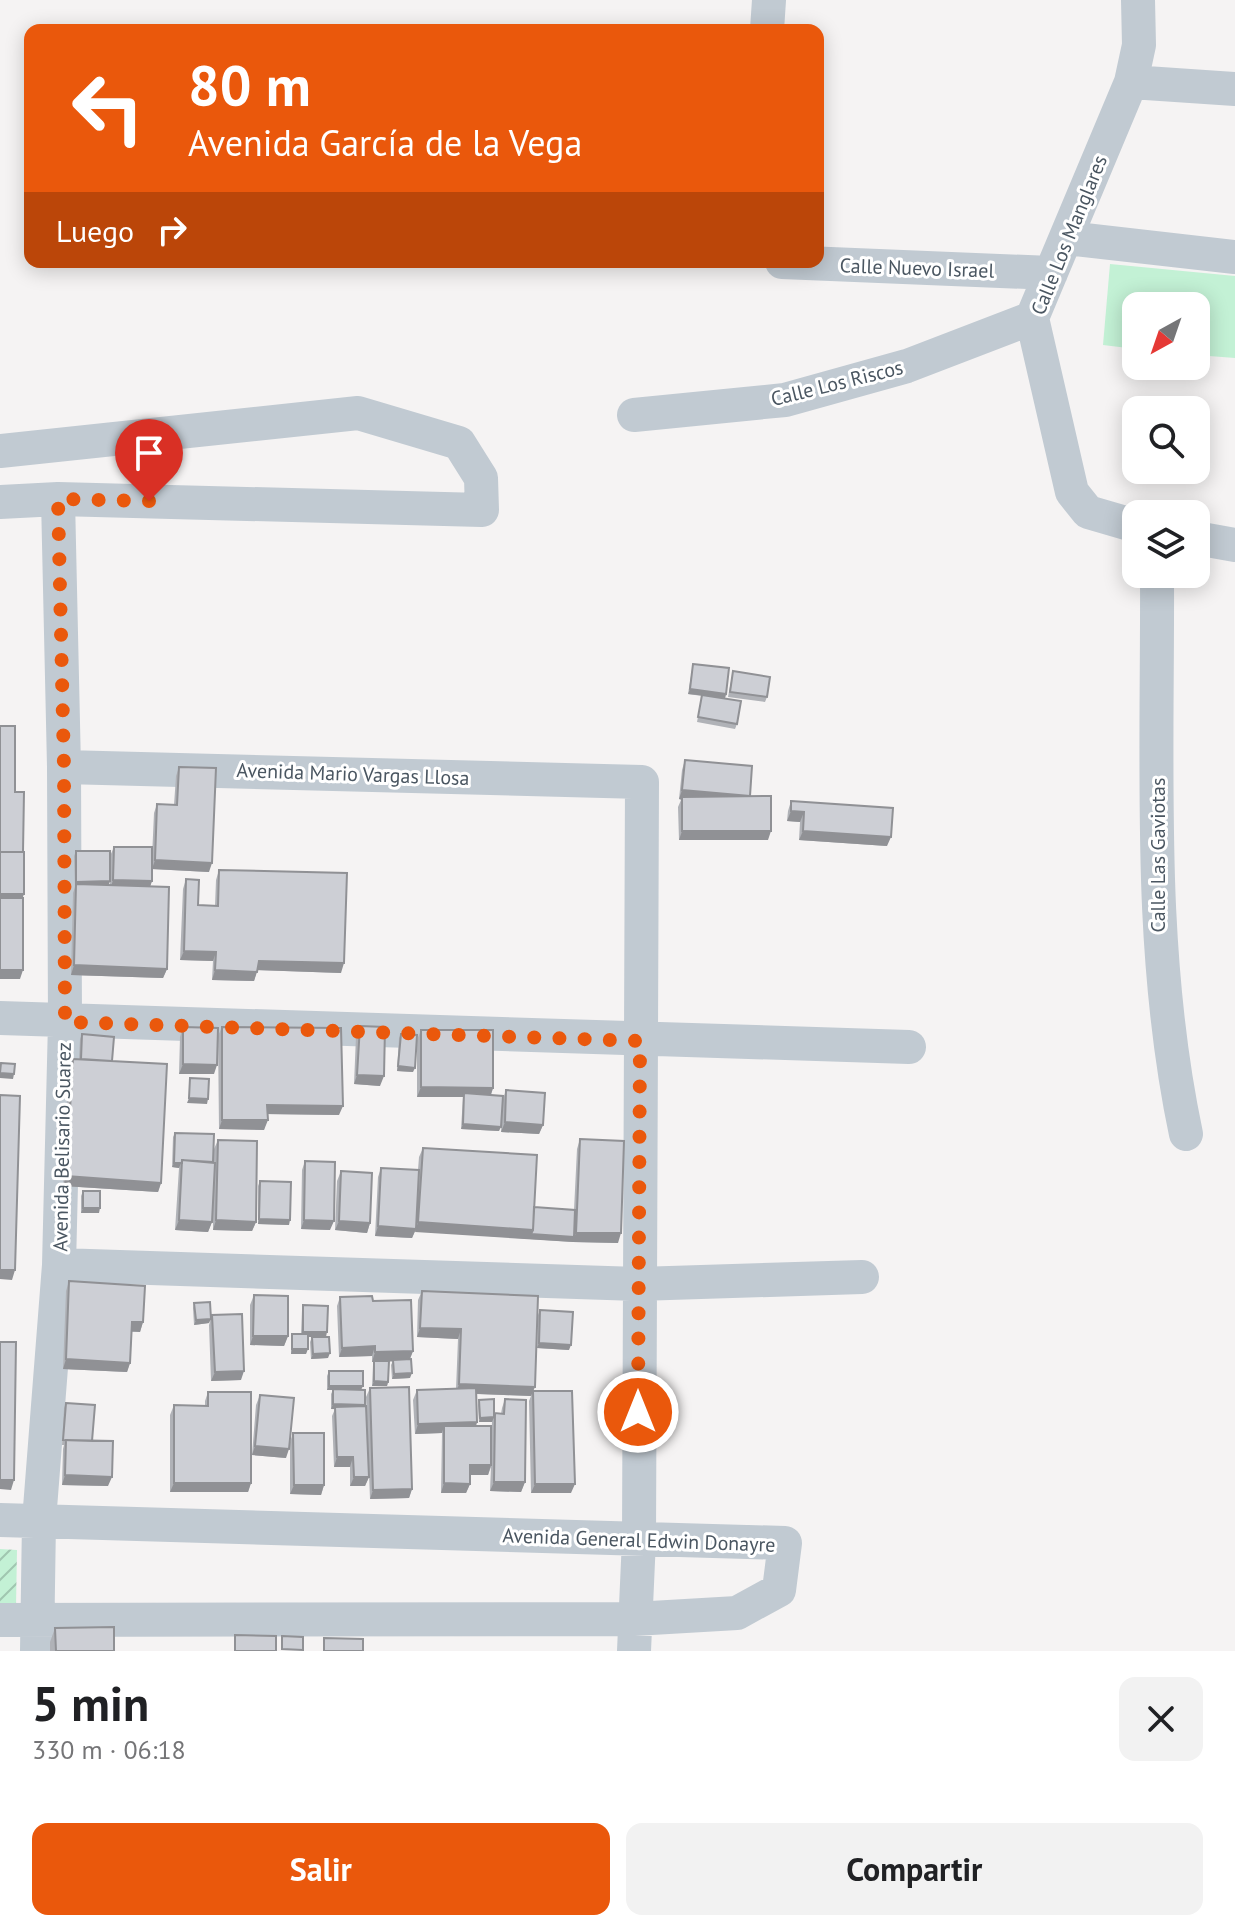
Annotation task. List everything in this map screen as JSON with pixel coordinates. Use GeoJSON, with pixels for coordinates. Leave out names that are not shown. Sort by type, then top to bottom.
{"type":"FeatureCollection","features":[{"type":"Feature","properties":{"kind":"street"},"geometry":{"type":"LineString","coordinates":[[767,24],[769,0]]}},
{"type":"Feature","properties":{"kind":"street","name":"Calle Los Manglares"},"geometry":{"type":"LineString","coordinates":[[1122,522],[1088,512],[1072,492],[1032,318],[1131,82],[1139,45],[1138,0]]}},
{"type":"Feature","properties":{"kind":"street"},"geometry":{"type":"LineString","coordinates":[[1131,82],[1235,89]]}},
{"type":"Feature","properties":{"kind":"street"},"geometry":{"type":"LineString","coordinates":[[1067,238],[1235,257]]}},
{"type":"Feature","properties":{"kind":"street","name":"Calle Nuevo Israel"},"geometry":{"type":"LineString","coordinates":[[824,264],[1051,273]]}},
{"type":"Feature","properties":{"kind":"street","name":"Calle Los Riscos"},"geometry":{"type":"LineString","coordinates":[[634,415],[785,400],[907,366],[1032,318]]}},
{"type":"Feature","properties":{"kind":"street"},"geometry":{"type":"LineString","coordinates":[[0,451],[358,413],[459,443],[481,478],[482,510],[58,499],[0,502]]}},
{"type":"Feature","properties":{"kind":"street","name":"Avenida Belisario Suarez"},"geometry":{"type":"LineString","coordinates":[[38,1636],[39,1521],[59,1265],[65,1022],[64,767],[58,499]]}},
{"type":"Feature","properties":{"kind":"street"},"geometry":{"type":"LineString","coordinates":[[1210,541],[1235,545]]}},
{"type":"Feature","properties":{"kind":"street","name":"Calle Las Gaviotas"},"geometry":{"type":"LineString","coordinates":[[1157,588],[1159,946],[1171,1062],[1186,1134]]}},
{"type":"Feature","properties":{"kind":"street","name":"Avenida Mario Vargas Llosa"},"geometry":{"type":"LineString","coordinates":[[64,767],[642,782],[640,1041]]}},
{"type":"Feature","properties":{"kind":"street"},"geometry":{"type":"LineString","coordinates":[[0,1018],[640,1041],[909,1047]]}},
{"type":"Feature","properties":{"kind":"street"},"geometry":{"type":"LineString","coordinates":[[634,1635],[639,1539],[640,1041]]}},
{"type":"Feature","properties":{"kind":"street"},"geometry":{"type":"LineString","coordinates":[[59,1265],[638,1284],[862,1277]]}},
{"type":"Feature","properties":{"kind":"street","name":"Avenida General Edwin Donayre"},"geometry":{"type":"LineString","coordinates":[[0,1520],[785,1543],[779,1590],[737,1613],[634,1635],[38,1636],[0,1620]]}},
{"type":"Feature","properties":{"kind":"green space"},"geometry":{"type":"Polygon","coordinates":[[[1110,264],[1235,276],[1235,358],[1210,356],[1210,292],[1122,292],[1122,347],[1103,345],[1110,264]]]}},
{"type":"Feature","properties":{"kind":"green space"},"geometry":{"type":"Polygon","coordinates":[[[0,1549],[17,1550],[16,1607],[0,1607],[0,1549]]]}},
{"type":"Feature","properties":{"kind":"building"},"geometry":{"type":"Polygon","coordinates":[[[693,664],[729,668],[726,694],[690,689],[693,664]]]}},
{"type":"Feature","properties":{"kind":"building"},"geometry":{"type":"Polygon","coordinates":[[[733,671],[770,677],[767,697],[730,692],[733,671]]]}},
{"type":"Feature","properties":{"kind":"building"},"geometry":{"type":"Polygon","coordinates":[[[702,695],[741,701],[737,724],[698,717],[702,695]]]}},
{"type":"Feature","properties":{"kind":"building"},"geometry":{"type":"Polygon","coordinates":[[[0,726],[15,726],[15,792],[24,792],[23,852],[0,852],[0,726]]]}},
{"type":"Feature","properties":{"kind":"building"},"geometry":{"type":"Polygon","coordinates":[[[685,760],[752,766],[750,796],[682,790],[685,760]]]}},
{"type":"Feature","properties":{"kind":"building"},"geometry":{"type":"Polygon","coordinates":[[[179,767],[216,768],[212,863],[155,860],[157,804],[177,805],[179,767]]]}},
{"type":"Feature","properties":{"kind":"building"},"geometry":{"type":"Polygon","coordinates":[[[771,796],[771,831],[682,831],[682,797],[771,796]]]}},
{"type":"Feature","properties":{"kind":"building"},"geometry":{"type":"Polygon","coordinates":[[[791,801],[893,808],[891,837],[803,831],[804,812],[791,811],[791,801]]]}},
{"type":"Feature","properties":{"kind":"building"},"geometry":{"type":"Polygon","coordinates":[[[114,847],[152,847],[152,881],[113,880],[114,847]]]}},
{"type":"Feature","properties":{"kind":"building"},"geometry":{"type":"Polygon","coordinates":[[[76,851],[110,851],[110,881],[76,882],[76,851]]]}},
{"type":"Feature","properties":{"kind":"building"},"geometry":{"type":"Polygon","coordinates":[[[0,852],[24,852],[24,894],[0,894],[0,852]]]}},
{"type":"Feature","properties":{"kind":"building"},"geometry":{"type":"Polygon","coordinates":[[[219,870],[347,873],[344,963],[259,961],[257,972],[215,970],[216,952],[184,951],[186,879],[199,880],[198,905],[218,906],[219,870]]]}},
{"type":"Feature","properties":{"kind":"building"},"geometry":{"type":"Polygon","coordinates":[[[76,884],[169,887],[167,969],[74,965],[76,884]]]}},
{"type":"Feature","properties":{"kind":"building"},"geometry":{"type":"Polygon","coordinates":[[[0,898],[23,898],[23,970],[0,970],[0,898]]]}},
{"type":"Feature","properties":{"kind":"building"},"geometry":{"type":"Polygon","coordinates":[[[360,1026],[385,1027],[384,1076],[357,1075],[360,1026]]]}},
{"type":"Feature","properties":{"kind":"building"},"geometry":{"type":"Polygon","coordinates":[[[183,1027],[218,1028],[217,1065],[183,1064],[183,1027]]]}},
{"type":"Feature","properties":{"kind":"building"},"geometry":{"type":"Polygon","coordinates":[[[222,1027],[341,1028],[343,1106],[267,1105],[268,1120],[222,1120],[222,1027]]]}},
{"type":"Feature","properties":{"kind":"building"},"geometry":{"type":"Polygon","coordinates":[[[421,1030],[493,1030],[493,1088],[421,1087],[421,1030]]]}},
{"type":"Feature","properties":{"kind":"building"},"geometry":{"type":"Polygon","coordinates":[[[82,1034],[114,1037],[112,1061],[81,1059],[82,1034]]]}},
{"type":"Feature","properties":{"kind":"building"},"geometry":{"type":"Polygon","coordinates":[[[401,1034],[417,1035],[415,1068],[398,1066],[401,1034]]]}},
{"type":"Feature","properties":{"kind":"building"},"geometry":{"type":"Polygon","coordinates":[[[73,1059],[167,1064],[161,1183],[66,1176],[73,1059]]]}},
{"type":"Feature","properties":{"kind":"building"},"geometry":{"type":"Polygon","coordinates":[[[1,1063],[15,1064],[14,1074],[0,1073],[1,1063]]]}},
{"type":"Feature","properties":{"kind":"building"},"geometry":{"type":"Polygon","coordinates":[[[190,1078],[209,1079],[208,1099],[189,1098],[190,1078]]]}},
{"type":"Feature","properties":{"kind":"building"},"geometry":{"type":"Polygon","coordinates":[[[506,1090],[545,1093],[543,1125],[505,1122],[506,1090]]]}},
{"type":"Feature","properties":{"kind":"building"},"geometry":{"type":"Polygon","coordinates":[[[464,1093],[503,1096],[501,1127],[463,1124],[464,1093]]]}},
{"type":"Feature","properties":{"kind":"building"},"geometry":{"type":"Polygon","coordinates":[[[0,1095],[20,1096],[15,1270],[0,1270],[0,1095]]]}},
{"type":"Feature","properties":{"kind":"building"},"geometry":{"type":"Polygon","coordinates":[[[175,1133],[214,1134],[213,1162],[182,1160],[182,1163],[174,1163],[175,1133]]]}},
{"type":"Feature","properties":{"kind":"building"},"geometry":{"type":"Polygon","coordinates":[[[580,1139],[624,1141],[621,1233],[576,1233],[580,1139]]]}},
{"type":"Feature","properties":{"kind":"building"},"geometry":{"type":"Polygon","coordinates":[[[218,1140],[257,1141],[256,1222],[216,1220],[218,1140]]]}},
{"type":"Feature","properties":{"kind":"building"},"geometry":{"type":"Polygon","coordinates":[[[423,1148],[537,1155],[533,1230],[418,1222],[423,1148]]]}},
{"type":"Feature","properties":{"kind":"building"},"geometry":{"type":"Polygon","coordinates":[[[182,1160],[215,1163],[212,1222],[179,1220],[182,1160]]]}},
{"type":"Feature","properties":{"kind":"building"},"geometry":{"type":"Polygon","coordinates":[[[305,1161],[335,1162],[334,1221],[304,1220],[305,1161]]]}},
{"type":"Feature","properties":{"kind":"building"},"geometry":{"type":"Polygon","coordinates":[[[381,1168],[419,1170],[416,1229],[378,1226],[381,1168]]]}},
{"type":"Feature","properties":{"kind":"building"},"geometry":{"type":"Polygon","coordinates":[[[341,1171],[372,1173],[370,1223],[339,1221],[341,1171]]]}},
{"type":"Feature","properties":{"kind":"building"},"geometry":{"type":"Polygon","coordinates":[[[260,1181],[291,1182],[290,1220],[259,1219],[260,1181]]]}},
{"type":"Feature","properties":{"kind":"building"},"geometry":{"type":"Polygon","coordinates":[[[83,1191],[100,1191],[100,1208],[83,1208],[83,1191]]]}},
{"type":"Feature","properties":{"kind":"building"},"geometry":{"type":"Polygon","coordinates":[[[534,1207],[575,1210],[574,1237],[531,1234],[534,1207]]]}},
{"type":"Feature","properties":{"kind":"building"},"geometry":{"type":"Polygon","coordinates":[[[69,1281],[145,1286],[143,1322],[132,1322],[130,1363],[66,1359],[69,1281]]]}},
{"type":"Feature","properties":{"kind":"building"},"geometry":{"type":"Polygon","coordinates":[[[422,1291],[538,1296],[535,1387],[459,1384],[461,1329],[420,1328],[422,1291]]]}},
{"type":"Feature","properties":{"kind":"building"},"geometry":{"type":"Polygon","coordinates":[[[254,1295],[288,1296],[288,1336],[253,1336],[254,1295]]]}},
{"type":"Feature","properties":{"kind":"building"},"geometry":{"type":"Polygon","coordinates":[[[372,1296],[373,1301],[411,1300],[413,1351],[375,1352],[375,1346],[342,1348],[340,1297],[372,1296]]]}},
{"type":"Feature","properties":{"kind":"building"},"geometry":{"type":"Polygon","coordinates":[[[210,1302],[211,1319],[196,1320],[194,1303],[210,1302]]]}},
{"type":"Feature","properties":{"kind":"building"},"geometry":{"type":"Polygon","coordinates":[[[303,1305],[328,1306],[327,1332],[303,1332],[303,1305]]]}},
{"type":"Feature","properties":{"kind":"building"},"geometry":{"type":"Polygon","coordinates":[[[540,1310],[573,1312],[571,1345],[539,1343],[540,1310]]]}},
{"type":"Feature","properties":{"kind":"building"},"geometry":{"type":"Polygon","coordinates":[[[242,1314],[244,1371],[215,1372],[212,1315],[242,1314]]]}},
{"type":"Feature","properties":{"kind":"building"},"geometry":{"type":"Polygon","coordinates":[[[292,1334],[308,1334],[308,1349],[292,1349],[292,1334]]]}},
{"type":"Feature","properties":{"kind":"building"},"geometry":{"type":"Polygon","coordinates":[[[312,1337],[329,1337],[330,1353],[313,1354],[312,1337]]]}},
{"type":"Feature","properties":{"kind":"building"},"geometry":{"type":"Polygon","coordinates":[[[0,1342],[16,1342],[14,1480],[0,1480],[0,1342]]]}},
{"type":"Feature","properties":{"kind":"building"},"geometry":{"type":"Polygon","coordinates":[[[411,1359],[412,1373],[394,1374],[393,1360],[411,1359]]]}},
{"type":"Feature","properties":{"kind":"building"},"geometry":{"type":"Polygon","coordinates":[[[374,1361],[389,1361],[388,1382],[374,1381],[374,1361]]]}},
{"type":"Feature","properties":{"kind":"building"},"geometry":{"type":"Polygon","coordinates":[[[329,1371],[363,1371],[363,1386],[329,1386],[329,1371]]]}},
{"type":"Feature","properties":{"kind":"building"},"geometry":{"type":"Polygon","coordinates":[[[409,1387],[412,1489],[373,1490],[370,1388],[409,1387]]]}},
{"type":"Feature","properties":{"kind":"building"},"geometry":{"type":"Polygon","coordinates":[[[476,1388],[477,1422],[418,1424],[417,1390],[476,1388]]]}},
{"type":"Feature","properties":{"kind":"building"},"geometry":{"type":"Polygon","coordinates":[[[333,1389],[365,1390],[365,1405],[333,1404],[333,1389]]]}},
{"type":"Feature","properties":{"kind":"building"},"geometry":{"type":"Polygon","coordinates":[[[533,1391],[572,1391],[575,1484],[535,1484],[533,1391]]]}},
{"type":"Feature","properties":{"kind":"building"},"geometry":{"type":"Polygon","coordinates":[[[208,1392],[251,1392],[251,1483],[174,1483],[174,1405],[208,1406],[208,1392]]]}},
{"type":"Feature","properties":{"kind":"building"},"geometry":{"type":"Polygon","coordinates":[[[260,1395],[294,1398],[289,1449],[255,1446],[260,1395]]]}},
{"type":"Feature","properties":{"kind":"building"},"geometry":{"type":"Polygon","coordinates":[[[494,1399],[494,1417],[480,1418],[479,1400],[494,1399]]]}},
{"type":"Feature","properties":{"kind":"building"},"geometry":{"type":"Polygon","coordinates":[[[505,1399],[526,1400],[525,1482],[494,1482],[495,1413],[504,1414],[505,1399]]]}},
{"type":"Feature","properties":{"kind":"building"},"geometry":{"type":"Polygon","coordinates":[[[66,1403],[95,1405],[92,1441],[63,1440],[66,1403]]]}},
{"type":"Feature","properties":{"kind":"building"},"geometry":{"type":"Polygon","coordinates":[[[366,1406],[369,1477],[354,1477],[353,1457],[337,1457],[335,1407],[366,1406]]]}},
{"type":"Feature","properties":{"kind":"building"},"geometry":{"type":"Polygon","coordinates":[[[444,1426],[491,1426],[491,1465],[470,1465],[470,1484],[444,1483],[444,1426]]]}},
{"type":"Feature","properties":{"kind":"building"},"geometry":{"type":"Polygon","coordinates":[[[293,1433],[324,1433],[324,1485],[294,1485],[293,1433]]]}},
{"type":"Feature","properties":{"kind":"building"},"geometry":{"type":"Polygon","coordinates":[[[66,1440],[113,1441],[112,1477],[65,1475],[66,1440]]]}},
{"type":"Feature","properties":{"kind":"building"},"geometry":{"type":"Polygon","coordinates":[[[114,1627],[114,1651],[56,1651],[55,1628],[114,1627]]]}},
{"type":"Feature","properties":{"kind":"building"},"geometry":{"type":"Polygon","coordinates":[[[235,1635],[276,1636],[276,1651],[235,1651],[235,1635]]]}},
{"type":"Feature","properties":{"kind":"building"},"geometry":{"type":"Polygon","coordinates":[[[282,1636],[303,1637],[303,1650],[282,1649],[282,1636]]]}},
{"type":"Feature","properties":{"kind":"building"},"geometry":{"type":"Polygon","coordinates":[[[324,1638],[363,1639],[363,1651],[324,1651],[324,1638]]]}},
{"type":"Feature","properties":{"kind":"route"},"geometry":{"type":"LineString","coordinates":[[149,501],[58,499],[64,767],[65,1022],[640,1041],[638,1412]]}}]}
